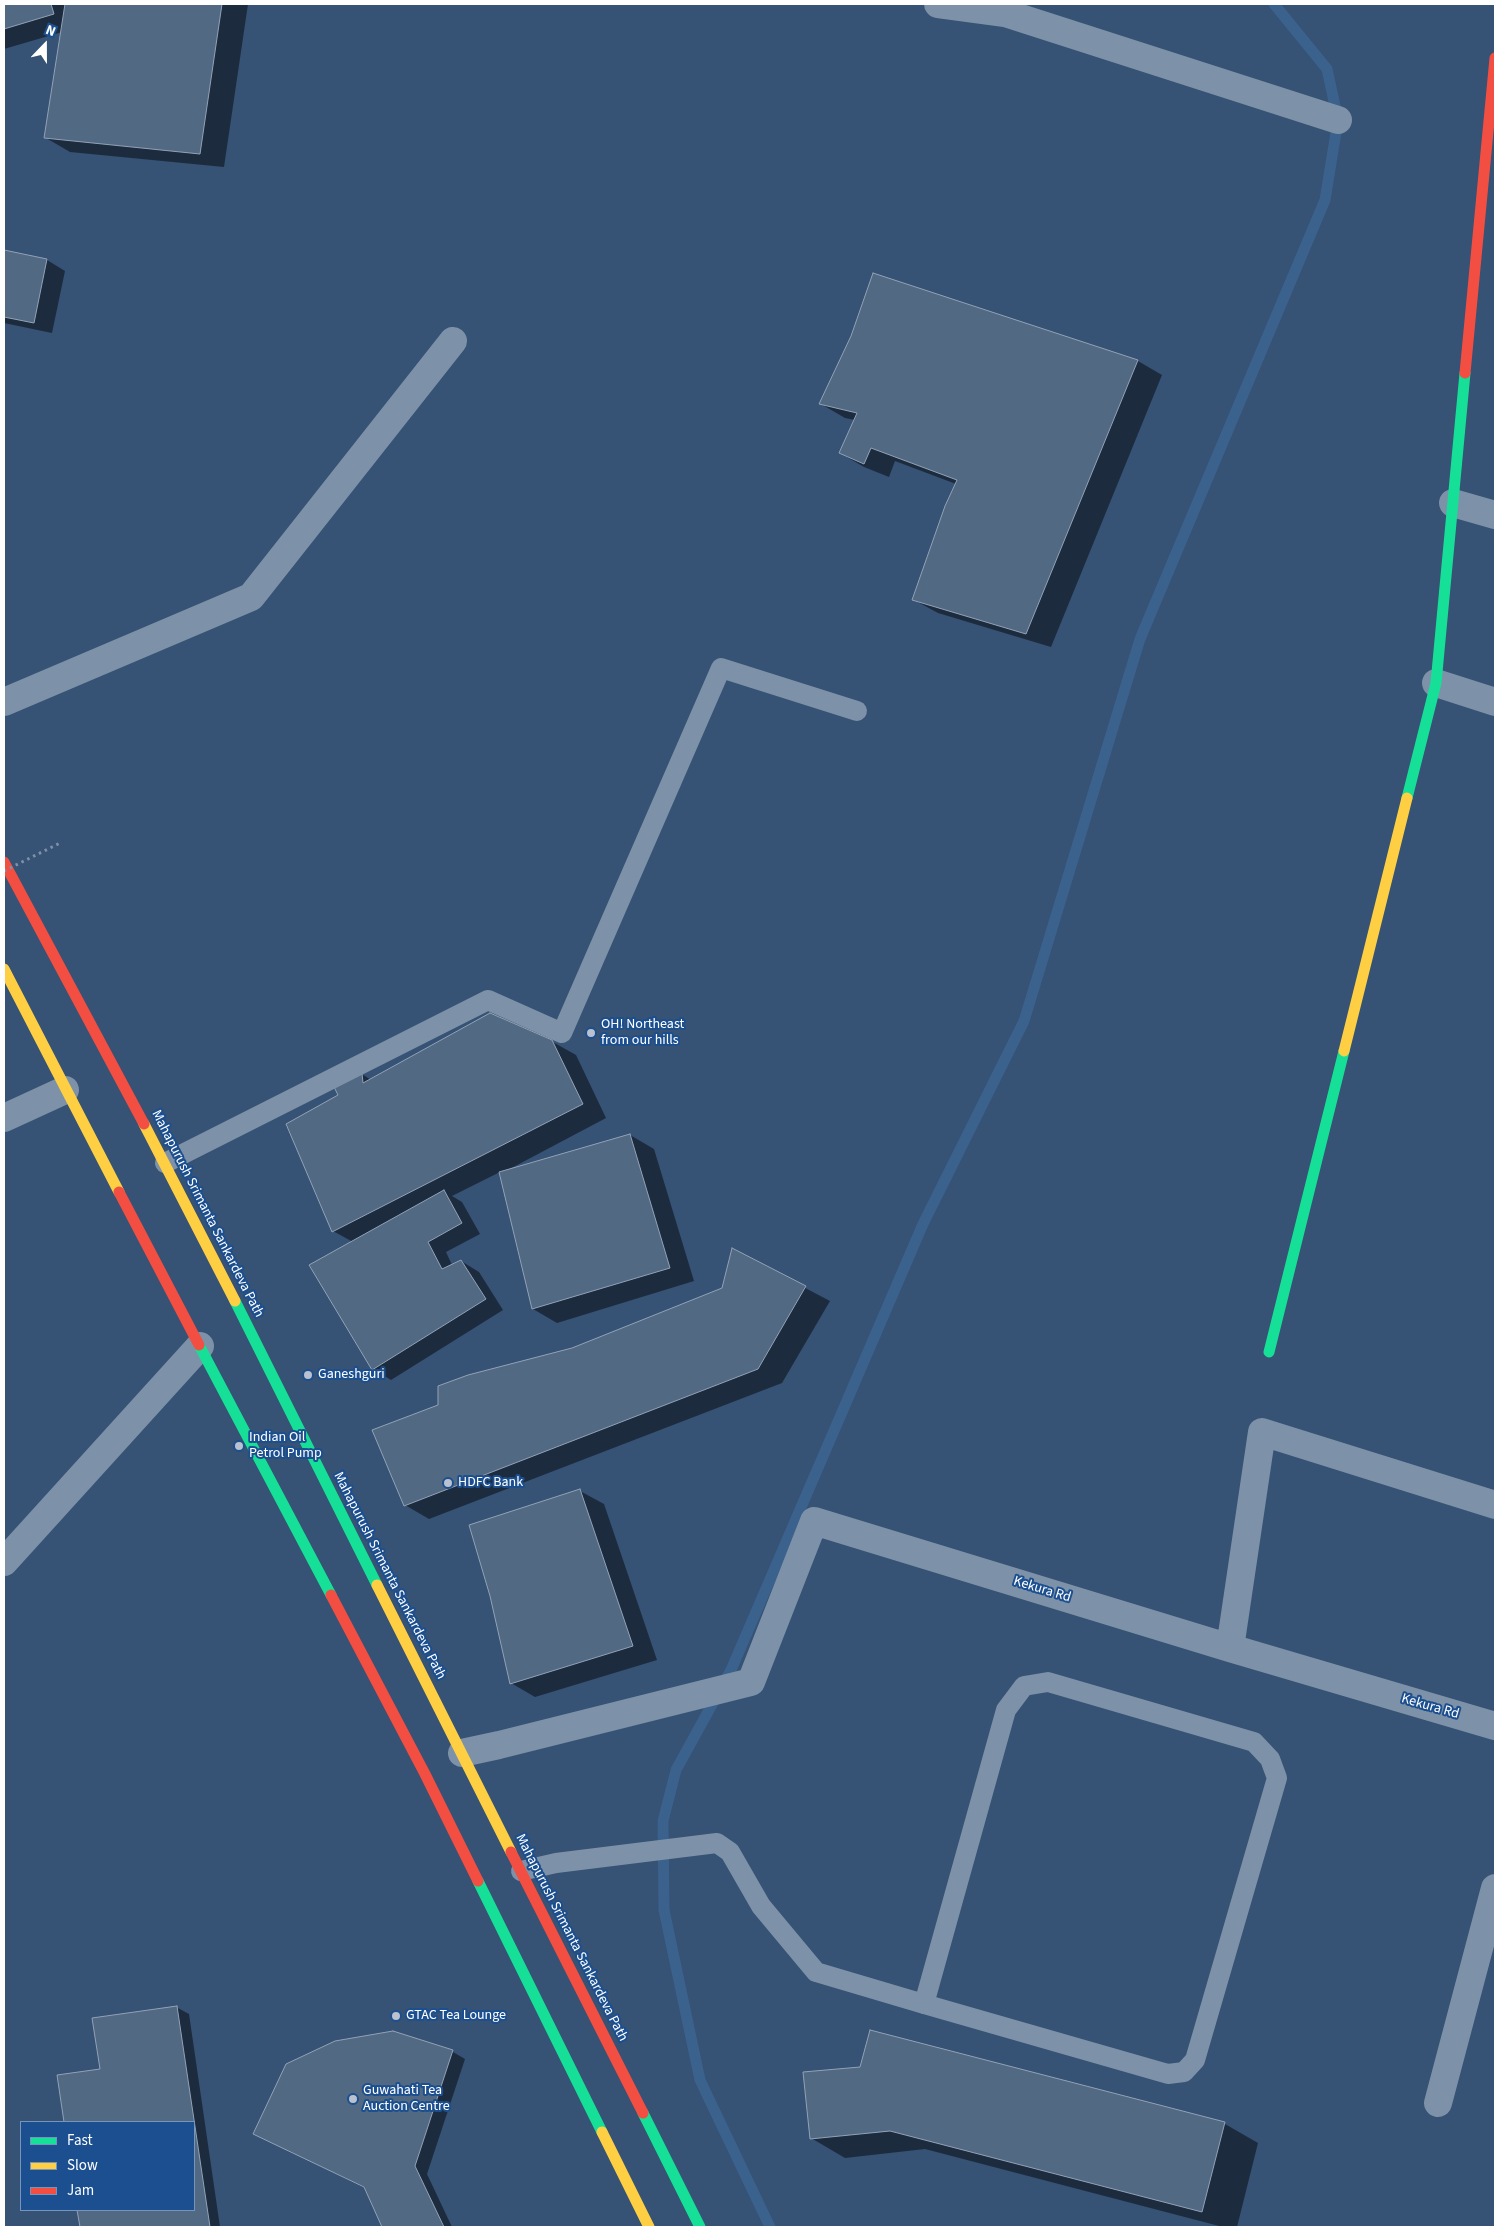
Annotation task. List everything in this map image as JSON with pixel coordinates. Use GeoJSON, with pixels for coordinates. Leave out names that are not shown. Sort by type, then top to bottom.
{"type":"FeatureCollection","features":[{"type":"Feature","properties":{"kind":"main road"},"geometry":{"type":"LineString","coordinates":[[1269,1352],[1436,684],[1453,503],[1489,192],[1495,58]]}},
{"type":"Feature","properties":{"kind":"main road","name":"Mahapurush Srimanta Sankardeva Path"},"geometry":{"type":"LineString","coordinates":[[4,862],[165,1162],[700,2227]]}},
{"type":"Feature","properties":{"kind":"main road"},"geometry":{"type":"LineString","coordinates":[[4,969],[64,1090],[424,1774],[649,2227]]}},
{"type":"Feature","properties":{"kind":"street"},"geometry":{"type":"LineString","coordinates":[[938,4],[1005,13],[1338,120]]}},
{"type":"Feature","properties":{"kind":"street"},"geometry":{"type":"LineString","coordinates":[[4,702],[251,597],[453,341]]}},
{"type":"Feature","properties":{"kind":"street"},"geometry":{"type":"LineString","coordinates":[[1453,503],[1495,515]]}},
{"type":"Feature","properties":{"kind":"street"},"geometry":{"type":"LineString","coordinates":[[1436,684],[1495,702]]}},
{"type":"Feature","properties":{"kind":"street"},"geometry":{"type":"LineString","coordinates":[[4,1118],[64,1090]]}},
{"type":"Feature","properties":{"kind":"street"},"geometry":{"type":"LineString","coordinates":[[4,1562],[200,1346]]}},
{"type":"Feature","properties":{"kind":"street"},"geometry":{"type":"LineString","coordinates":[[1230,1648],[1262,1432],[1495,1505]]}},
{"type":"Feature","properties":{"kind":"street","name":"Kekura Rd"},"geometry":{"type":"LineString","coordinates":[[462,1753],[751,1682],[814,1520],[1230,1648],[1495,1726]]}},
{"type":"Feature","properties":{"kind":"street"},"geometry":{"type":"LineString","coordinates":[[1438,2103],[1485,1967],[1495,1888]]}},
{"type":"Feature","properties":{"kind":"lane"},"geometry":{"type":"LineString","coordinates":[[165,1162],[488,1000],[562,1033],[721,668],[857,712]]}},
{"type":"Feature","properties":{"kind":"lane"},"geometry":{"type":"LineString","coordinates":[[521,1870],[556,1863],[717,1843],[730,1852],[760,1906],[816,1972],[924,2004],[1168,2074],[1184,2072],[1195,2060],[1277,1778],[1270,1759],[1254,1742],[1048,1682],[1024,1686],[1006,1710],[924,2004]]}},
{"type":"Feature","properties":{"kind":"path"},"geometry":{"type":"LineString","coordinates":[[4,870],[60,843]]}},
{"type":"Feature","properties":{"kind":"building"},"geometry":{"type":"Polygon","coordinates":[[[4,4],[51,4],[54,14],[4,29],[4,4]]]}},
{"type":"Feature","properties":{"kind":"building"},"geometry":{"type":"Polygon","coordinates":[[[65,4],[222,4],[200,154],[44,138],[65,4]]]}},
{"type":"Feature","properties":{"kind":"building"},"geometry":{"type":"Polygon","coordinates":[[[4,250],[47,259],[34,323],[4,317],[4,250]]]}},
{"type":"Feature","properties":{"kind":"building"},"geometry":{"type":"Polygon","coordinates":[[[873,273],[1138,360],[1026,634],[912,600],[945,506],[957,480],[871,448],[864,464],[839,453],[857,413],[819,404],[851,336],[873,273]]]}},
{"type":"Feature","properties":{"kind":"building"},"geometry":{"type":"Polygon","coordinates":[[[490,1013],[552,1040],[583,1104],[332,1232],[286,1124],[338,1095],[334,1087],[362,1073],[363,1083],[490,1013]]]}},
{"type":"Feature","properties":{"kind":"building"},"geometry":{"type":"Polygon","coordinates":[[[630,1134],[670,1268],[532,1309],[499,1172],[630,1134]]]}},
{"type":"Feature","properties":{"kind":"building"},"geometry":{"type":"Polygon","coordinates":[[[444,1190],[462,1223],[428,1242],[442,1269],[461,1260],[486,1299],[372,1370],[309,1265],[444,1190]]]}},
{"type":"Feature","properties":{"kind":"building"},"geometry":{"type":"Polygon","coordinates":[[[732,1248],[806,1286],[758,1369],[404,1506],[372,1430],[438,1405],[438,1386],[468,1375],[572,1348],[722,1288],[732,1248]]]}},
{"type":"Feature","properties":{"kind":"building"},"geometry":{"type":"Polygon","coordinates":[[[580,1489],[633,1646],[510,1684],[490,1596],[469,1525],[580,1489]]]}},
{"type":"Feature","properties":{"kind":"building"},"geometry":{"type":"Polygon","coordinates":[[[177,2006],[194,2121],[64,2121],[57,2075],[100,2069],[92,2018],[177,2006]]]}},
{"type":"Feature","properties":{"kind":"building"},"geometry":{"type":"Polygon","coordinates":[[[870,2030],[1225,2122],[1202,2212],[890,2131],[810,2139],[803,2072],[860,2067],[870,2030]]]}},
{"type":"Feature","properties":{"kind":"building","name":"Guwahati Tea Auction Centre"},"geometry":{"type":"Polygon","coordinates":[[[393,2031],[453,2050],[415,2166],[444,2227],[382,2227],[364,2187],[253,2134],[286,2064],[335,2041],[393,2031]]]}},
{"type":"Feature","properties":{"kind":"building"},"geometry":{"type":"Polygon","coordinates":[[[195,2127],[210,2227],[80,2227],[77,2211],[195,2211],[195,2127]]]}},
{"type":"Feature","properties":{"kind":"waterway"},"geometry":{"type":"LineString","coordinates":[[770,2227],[700,2080],[664,1910],[663,1821],[676,1770],[731,1670],[923,1224],[1024,1021],[1140,639],[1325,200],[1338,120],[1327,69],[1274,4]]}},
{"type":"Feature","properties":{"kind":"traffic: fast"},"geometry":{"type":"LineString","coordinates":[[1407,798],[1436,683],[1465,373]]}},
{"type":"Feature","properties":{"kind":"traffic: fast"},"geometry":{"type":"LineString","coordinates":[[1269,1352],[1344,1051]]}},
{"type":"Feature","properties":{"kind":"traffic: fast"},"geometry":{"type":"LineString","coordinates":[[235,1301],[377,1585]]}},
{"type":"Feature","properties":{"kind":"traffic: fast"},"geometry":{"type":"LineString","coordinates":[[199,1345],[331,1595]]}},
{"type":"Feature","properties":{"kind":"traffic: fast"},"geometry":{"type":"LineString","coordinates":[[478,1881],[602,2132]]}},
{"type":"Feature","properties":{"kind":"traffic: fast"},"geometry":{"type":"LineString","coordinates":[[643,2113],[700,2227]]}},
{"type":"Feature","properties":{"kind":"traffic: slow"},"geometry":{"type":"LineString","coordinates":[[1344,1051],[1407,798]]}},
{"type":"Feature","properties":{"kind":"traffic: slow"},"geometry":{"type":"LineString","coordinates":[[4,969],[119,1192]]}},
{"type":"Feature","properties":{"kind":"traffic: slow"},"geometry":{"type":"LineString","coordinates":[[144,1124],[235,1301]]}},
{"type":"Feature","properties":{"kind":"traffic: slow"},"geometry":{"type":"LineString","coordinates":[[377,1585],[511,1852]]}},
{"type":"Feature","properties":{"kind":"traffic: slow"},"geometry":{"type":"LineString","coordinates":[[602,2132],[649,2227]]}},
{"type":"Feature","properties":{"kind":"traffic: jam"},"geometry":{"type":"LineString","coordinates":[[1465,373],[1495,58]]}},
{"type":"Feature","properties":{"kind":"traffic: jam"},"geometry":{"type":"LineString","coordinates":[[4,862],[144,1124]]}},
{"type":"Feature","properties":{"kind":"traffic: jam"},"geometry":{"type":"LineString","coordinates":[[119,1192],[199,1345]]}},
{"type":"Feature","properties":{"kind":"traffic: jam"},"geometry":{"type":"LineString","coordinates":[[331,1595],[425,1774],[478,1881]]}},
{"type":"Feature","properties":{"kind":"traffic: jam"},"geometry":{"type":"LineString","coordinates":[[511,1852],[643,2113]]}},
{"type":"Feature","properties":{"kind":"place","name":"OH! Northeast from our hills"},"geometry":{"type":"Point","coordinates":[591,1033]}},
{"type":"Feature","properties":{"kind":"place","name":"Ganeshguri"},"geometry":{"type":"Point","coordinates":[308,1375]}},
{"type":"Feature","properties":{"kind":"place","name":"Indian Oil Petrol Pump"},"geometry":{"type":"Point","coordinates":[239,1446]}},
{"type":"Feature","properties":{"kind":"place","name":"HDFC Bank"},"geometry":{"type":"Point","coordinates":[448,1483]}},
{"type":"Feature","properties":{"kind":"place","name":"GTAC Tea Lounge"},"geometry":{"type":"Point","coordinates":[396,2016]}},
{"type":"Feature","properties":{"kind":"place","name":"Guwahati Tea Auction Centre"},"geometry":{"type":"Point","coordinates":[353,2099]}}]}
